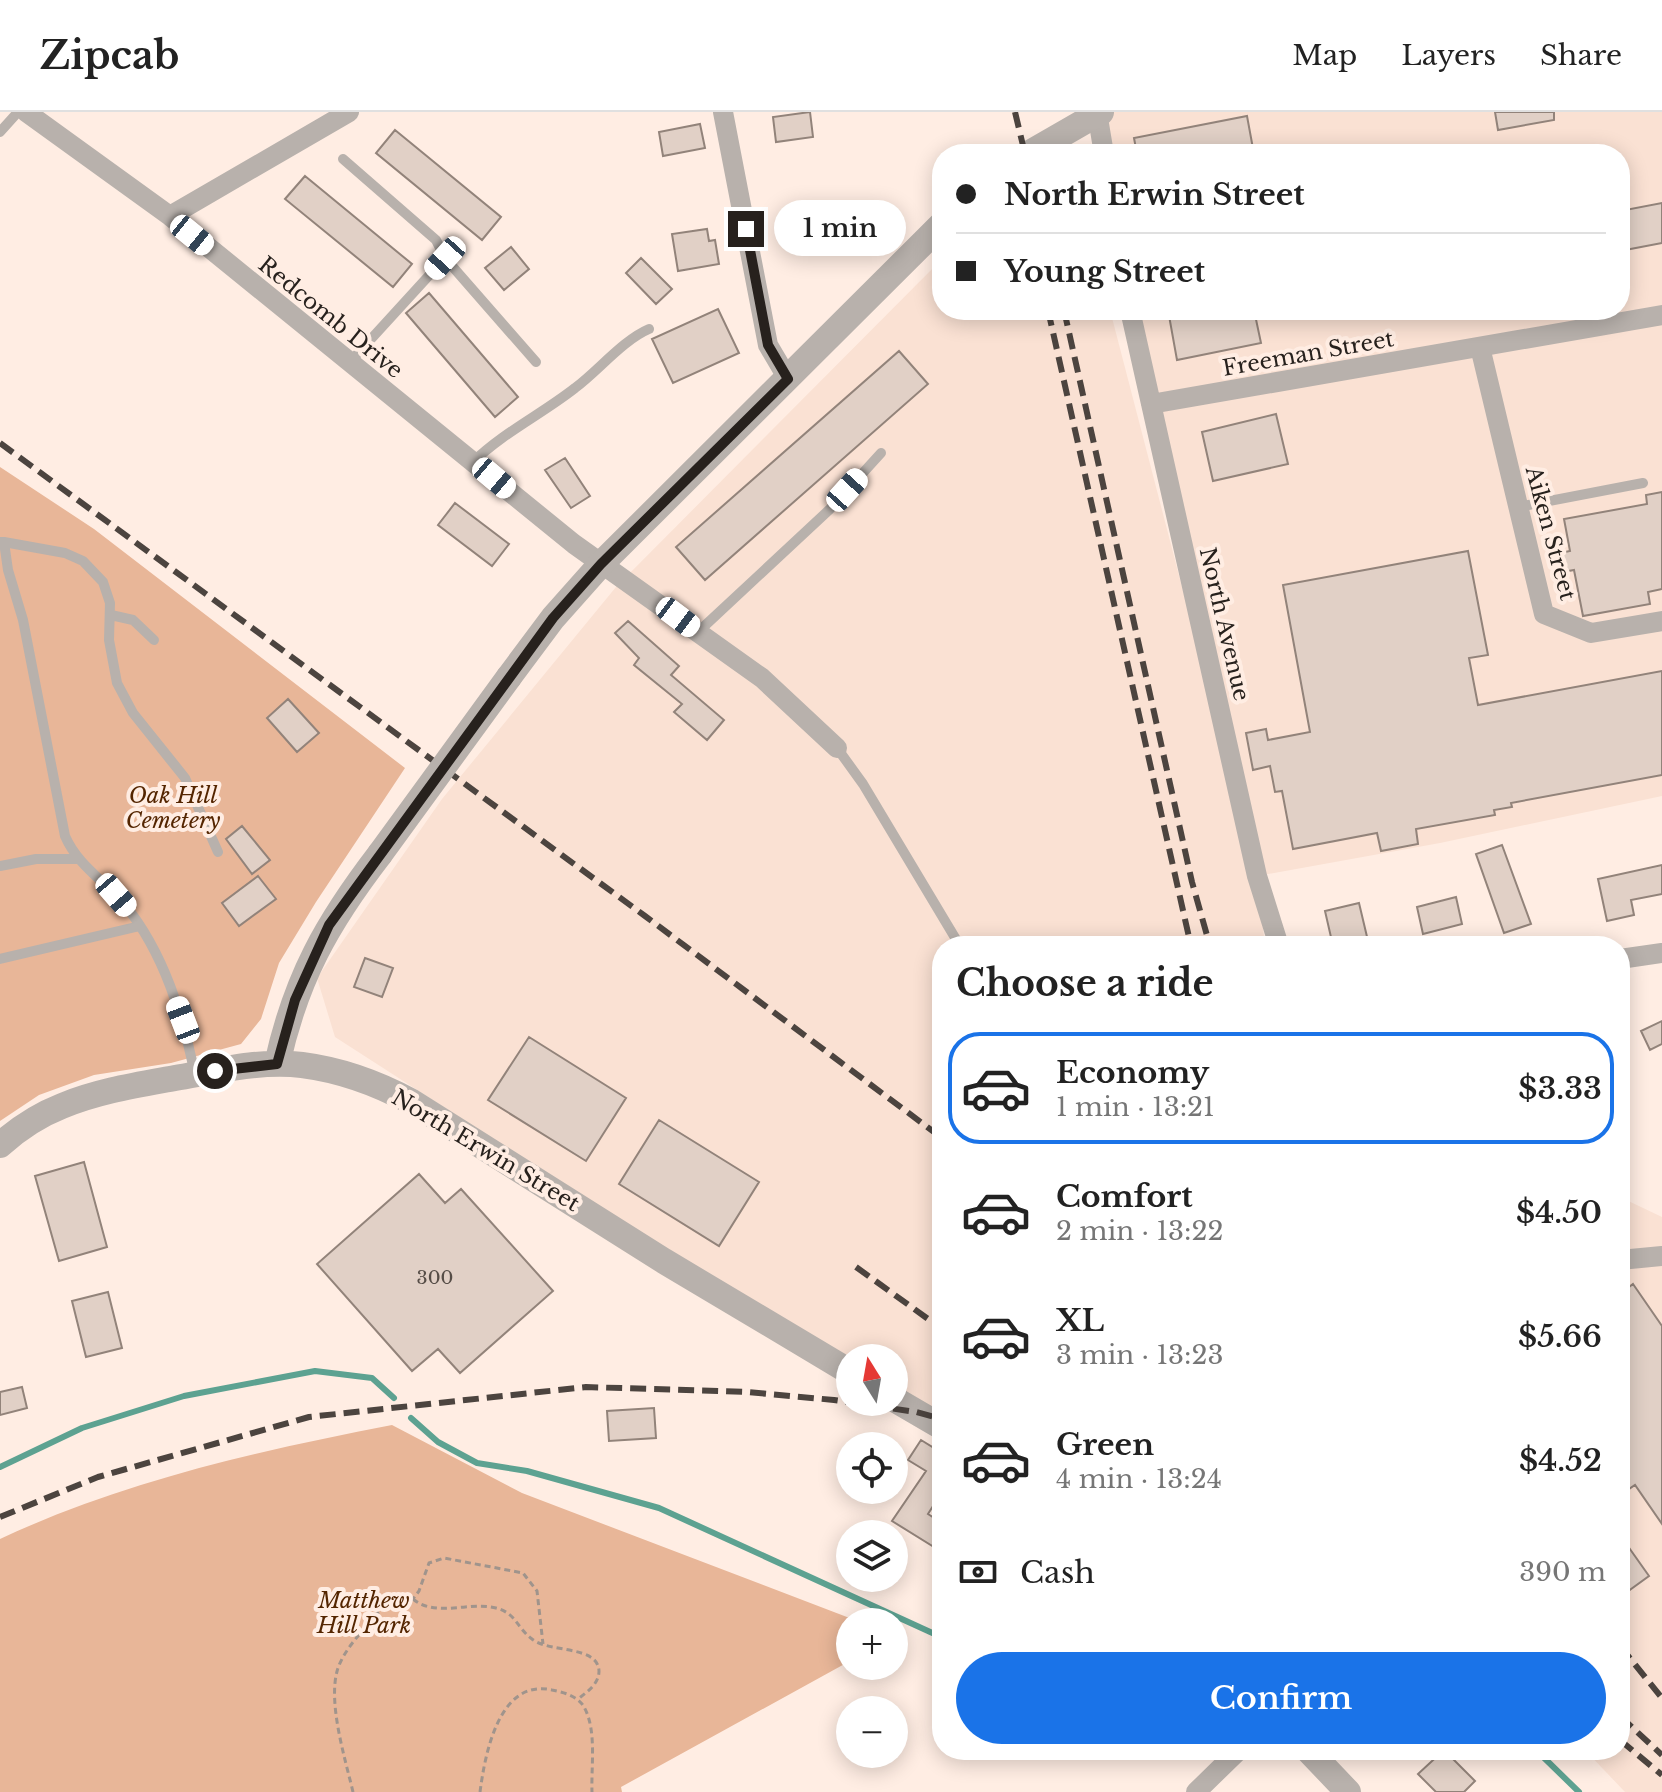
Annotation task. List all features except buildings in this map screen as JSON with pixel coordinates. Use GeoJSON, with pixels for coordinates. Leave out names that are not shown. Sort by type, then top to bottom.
{"type":"FeatureCollection","features":[{"type":"Feature","properties":{"kind":"street","name":"Redcomb Drive"},"geometry":{"type":"LineString","coordinates":[[26,112],[170,216],[349,364],[601,564],[762,678],[837,748]]}},
{"type":"Feature","properties":{"kind":"street"},"geometry":{"type":"LineString","coordinates":[[170,216],[349,112]]}},
{"type":"Feature","properties":{"kind":"street"},"geometry":{"type":"LineString","coordinates":[[723,112],[768,345],[788,379]]}},
{"type":"Feature","properties":{"kind":"street"},"geometry":{"type":"LineString","coordinates":[[1045,144],[1095,114],[1102,144]]}},
{"type":"Feature","properties":{"kind":"street"},"geometry":{"type":"LineString","coordinates":[[277,1064],[295,1000],[318,945],[345,899],[553,618],[601,564],[932,234]]}},
{"type":"Feature","properties":{"kind":"street","name":"Freeman Street"},"geometry":{"type":"LineString","coordinates":[[1151,404],[1662,315]]}},
{"type":"Feature","properties":{"kind":"street","name":"North Avenue"},"geometry":{"type":"LineString","coordinates":[[1132,320],[1253,860],[1276,936]]}},
{"type":"Feature","properties":{"kind":"street","name":"Aiken Street"},"geometry":{"type":"LineString","coordinates":[[1480,347],[1544,614],[1591,633],[1662,621]]}},
{"type":"Feature","properties":{"kind":"street"},"geometry":{"type":"LineString","coordinates":[[1630,958],[1662,953]]}},
{"type":"Feature","properties":{"kind":"street","name":"North Erwin Street"},"geometry":{"type":"LineString","coordinates":[[0,1145],[25,1126],[63,1106],[105,1092],[277,1064],[301,1065],[349,1075],[412,1102],[664,1261],[836,1364]]}},
{"type":"Feature","properties":{"kind":"street"},"geometry":{"type":"LineString","coordinates":[[1630,1259],[1662,1256]]}},
{"type":"Feature","properties":{"kind":"street"},"geometry":{"type":"LineString","coordinates":[[908,1407],[932,1421]]}},
{"type":"Feature","properties":{"kind":"street"},"geometry":{"type":"LineString","coordinates":[[1196,1792],[1229,1760]]}},
{"type":"Feature","properties":{"kind":"street"},"geometry":{"type":"LineString","coordinates":[[1318,1760],[1348,1792]]}},
{"type":"Feature","properties":{"kind":"lane"},"geometry":{"type":"LineString","coordinates":[[0,132],[18,112]]}},
{"type":"Feature","properties":{"kind":"lane"},"geometry":{"type":"LineString","coordinates":[[343,159],[436,240],[445,258],[536,362]]}},
{"type":"Feature","properties":{"kind":"lane"},"geometry":{"type":"LineString","coordinates":[[349,364],[445,258]]}},
{"type":"Feature","properties":{"kind":"lane"},"geometry":{"type":"LineString","coordinates":[[473,462],[493,443],[551,405],[597,371],[634,337],[649,329]]}},
{"type":"Feature","properties":{"kind":"lane"},"geometry":{"type":"LineString","coordinates":[[698,632],[830,509],[881,453]]}},
{"type":"Feature","properties":{"kind":"lane"},"geometry":{"type":"LineString","coordinates":[[1518,507],[1643,483]]}},
{"type":"Feature","properties":{"kind":"lane"},"geometry":{"type":"LineString","coordinates":[[195,1075],[183,1020],[165,974],[140,926],[116,895],[77,859],[65,836],[23,620],[2,542],[56,551],[83,561],[103,582],[110,603],[109,640],[117,683],[133,713],[185,778],[218,852]]}},
{"type":"Feature","properties":{"kind":"lane"},"geometry":{"type":"LineString","coordinates":[[111,615],[133,620],[154,640]]}},
{"type":"Feature","properties":{"kind":"lane"},"geometry":{"type":"LineString","coordinates":[[837,748],[863,784],[954,936]]}},
{"type":"Feature","properties":{"kind":"lane"},"geometry":{"type":"LineString","coordinates":[[0,866],[36,859],[77,859]]}},
{"type":"Feature","properties":{"kind":"lane"},"geometry":{"type":"LineString","coordinates":[[0,959],[140,926]]}},
{"type":"Feature","properties":{"kind":"path"},"geometry":{"type":"LineString","coordinates":[[353,1792],[336,1709],[337,1669],[381,1608],[413,1599],[419,1591],[426,1567],[435,1560],[455,1559],[515,1570],[531,1580],[537,1591],[543,1644]]}},
{"type":"Feature","properties":{"kind":"path"},"geometry":{"type":"LineString","coordinates":[[413,1599],[420,1605],[431,1607],[484,1605],[509,1612],[532,1639],[554,1649],[578,1651],[596,1661],[599,1667],[596,1682],[578,1699]]}},
{"type":"Feature","properties":{"kind":"path"},"geometry":{"type":"LineString","coordinates":[[480,1792],[495,1728],[516,1698],[534,1689],[547,1688],[578,1699],[583,1706],[590,1729],[592,1792]]}},
{"type":"Feature","properties":{"kind":"shaded area"},"geometry":{"type":"Polygon","coordinates":[[[1090,112],[1662,112],[1662,796],[1440,843],[1257,876],[1264,936],[932,936],[932,1419],[908,1406],[908,1344],[836,1344],[836,1360],[335,1037],[317,978],[442,799],[616,587],[932,269],[932,320],[1113,320],[1248,841],[1132,320],[1630,320],[1630,144],[1097,144],[1090,112]]]}},
{"type":"Feature","properties":{"kind":"shaded area"},"geometry":{"type":"Polygon","coordinates":[[[1630,1202],[1662,1217],[1662,1792],[1625,1792],[1595,1760],[1630,1760],[1630,1202]]]}},
{"type":"Feature","properties":{"kind":"green space","name":"Oak Hill Cemetery"},"geometry":{"type":"Polygon","coordinates":[[[0,467],[94,529],[405,768],[279,963],[261,1019],[241,1044],[171,1063],[94,1075],[39,1095],[0,1121],[0,467]]]}},
{"type":"Feature","properties":{"kind":"green space","name":"Matthew Hill Park"},"geometry":{"type":"Polygon","coordinates":[[[392,1425],[522,1493],[836,1613],[836,1669],[621,1787],[622,1792],[0,1792],[0,1539],[143,1484],[292,1446],[392,1425]]]}},
{"type":"Feature","properties":{"kind":"waterway"},"geometry":{"type":"LineString","coordinates":[[0,1467],[82,1428],[184,1396],[315,1371],[372,1378],[394,1398]]}},
{"type":"Feature","properties":{"kind":"waterway"},"geometry":{"type":"LineString","coordinates":[[411,1418],[438,1442],[477,1463],[527,1471],[659,1508],[932,1633]]}},
{"type":"Feature","properties":{"kind":"waterway"},"geometry":{"type":"LineString","coordinates":[[1546,1760],[1579,1792]]}},
{"type":"Feature","properties":{"kind":"railway"},"geometry":{"type":"LineString","coordinates":[[1015,112],[1023,144]]}},
{"type":"Feature","properties":{"kind":"railway"},"geometry":{"type":"LineString","coordinates":[[1050,320],[1189,936]]}},
{"type":"Feature","properties":{"kind":"railway"},"geometry":{"type":"LineString","coordinates":[[1066,320],[1192,882],[1207,936]]}},
{"type":"Feature","properties":{"kind":"railway"},"geometry":{"type":"LineString","coordinates":[[0,443],[932,1131]]}},
{"type":"Feature","properties":{"kind":"railway"},"geometry":{"type":"LineString","coordinates":[[856,1267],[932,1322]]}},
{"type":"Feature","properties":{"kind":"railway"},"geometry":{"type":"LineString","coordinates":[[0,1517],[98,1477],[309,1417],[586,1387],[747,1392],[834,1400],[932,1416]]}},
{"type":"Feature","properties":{"kind":"railway"},"geometry":{"type":"LineString","coordinates":[[1630,1658],[1662,1698]]}},
{"type":"Feature","properties":{"kind":"railway"},"geometry":{"type":"LineString","coordinates":[[1630,1725],[1662,1755]]}},
{"type":"Feature","properties":{"kind":"railway"},"geometry":{"type":"LineString","coordinates":[[1630,1748],[1662,1775]]}},
{"type":"Feature","properties":{"kind":"route"},"geometry":{"type":"LineString","coordinates":[[215,1071],[277,1064],[284,1034],[309,965],[345,899],[553,618],[601,564],[788,379],[768,345],[746,229]]}}]}
